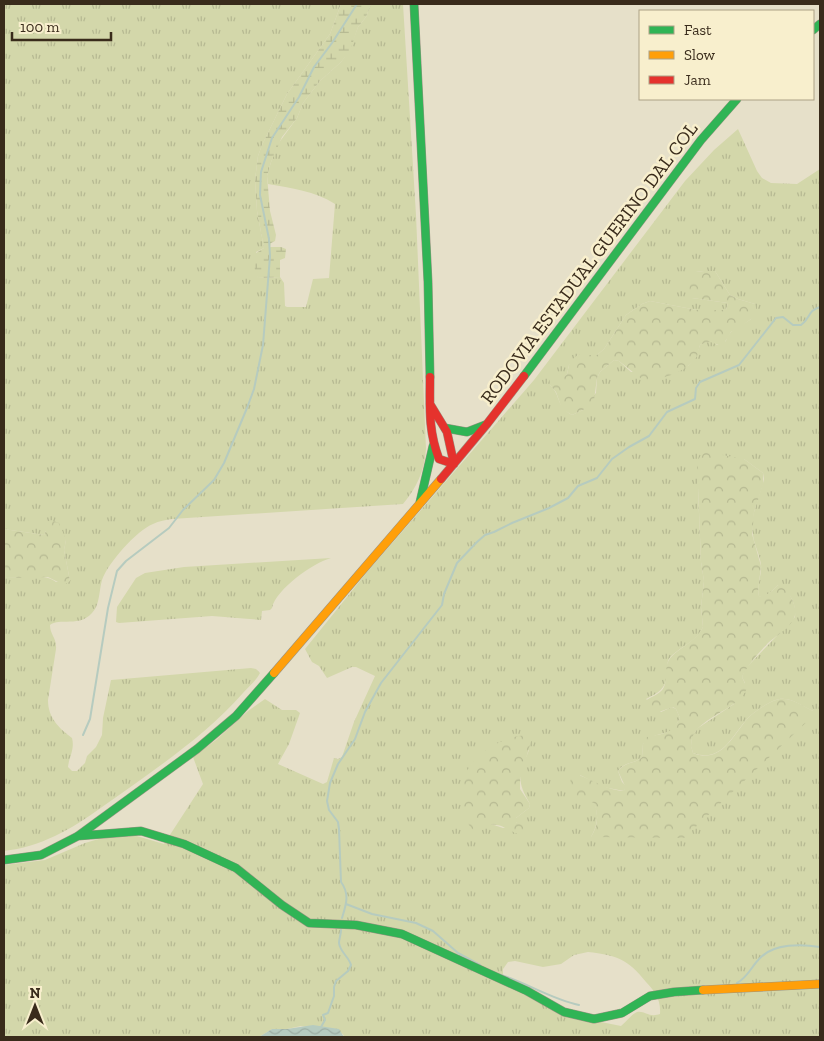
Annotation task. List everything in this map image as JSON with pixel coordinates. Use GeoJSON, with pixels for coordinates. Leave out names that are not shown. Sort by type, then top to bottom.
{"type":"FeatureCollection","features":[{"type":"Feature","properties":{"kind":"street"},"geometry":{"type":"LineString","coordinates":[[414,4],[428,282],[430,404],[428,417],[433,446],[439,459],[454,464],[452,447],[445,428],[430,404]]}},
{"type":"Feature","properties":{"kind":"street","name":"RODOVIA ESTADUAL GUERINO DAL COL"},"geometry":{"type":"LineString","coordinates":[[420,504],[487,424],[584,298],[701,140],[736,100]]}},
{"type":"Feature","properties":{"kind":"street"},"geometry":{"type":"LineString","coordinates":[[445,428],[467,432],[487,424]]}},
{"type":"Feature","properties":{"kind":"street"},"geometry":{"type":"LineString","coordinates":[[4,860],[41,855],[78,836],[197,749],[236,716],[420,504],[433,446]]}},
{"type":"Feature","properties":{"kind":"street"},"geometry":{"type":"LineString","coordinates":[[78,836],[141,831],[184,844],[236,868],[308,923],[356,925],[402,934],[527,991],[564,1012],[594,1019],[622,1013],[650,996],[674,992],[820,984]]}},
{"type":"Feature","properties":{"kind":"green space"},"geometry":{"type":"Polygon","coordinates":[[[4,4],[341,4],[330,34],[287,94],[262,145],[258,156],[255,180],[257,211],[264,248],[256,252],[258,278],[280,277],[284,283],[285,306],[306,307],[313,279],[329,278],[335,204],[311,193],[268,184],[267,176],[271,162],[278,144],[297,118],[303,103],[320,81],[341,62],[349,51],[358,27],[366,17],[371,4],[403,4],[416,215],[426,449],[424,465],[419,479],[403,504],[172,519],[153,524],[131,540],[105,573],[95,610],[81,620],[59,622],[50,625],[56,649],[48,706],[55,722],[72,738],[73,742],[68,767],[72,771],[77,771],[85,763],[87,756],[96,747],[102,735],[103,718],[111,680],[251,668],[256,669],[260,673],[230,707],[201,734],[97,810],[64,832],[49,839],[4,851],[4,578],[38,576],[56,582],[70,581],[64,550],[66,540],[46,531],[44,535],[4,529],[4,4]]]}},
{"type":"Feature","properties":{"kind":"green space"},"geometry":{"type":"Polygon","coordinates":[[[341,4],[371,4],[366,17],[358,27],[350,51],[320,81],[303,103],[297,118],[282,137],[271,162],[267,176],[270,211],[276,235],[275,241],[271,243],[270,247],[286,249],[285,258],[280,260],[280,277],[258,278],[253,255],[264,248],[257,211],[255,180],[258,156],[287,94],[330,34],[341,4]]]}},
{"type":"Feature","properties":{"kind":"green space"},"geometry":{"type":"Polygon","coordinates":[[[738,129],[757,171],[762,178],[771,183],[797,184],[820,169],[820,1037],[344,1037],[343,1034],[301,1026],[287,1029],[272,1029],[259,1037],[4,1037],[4,865],[45,860],[85,843],[109,836],[130,834],[164,844],[203,784],[193,757],[265,699],[282,710],[296,710],[300,713],[289,744],[278,764],[323,784],[327,782],[334,758],[342,757],[354,722],[375,676],[352,667],[327,678],[319,666],[312,662],[305,649],[368,571],[534,380],[685,181],[714,150],[738,129]],[[715,271],[696,272],[692,298],[728,303],[726,310],[697,310],[650,301],[642,304],[626,315],[604,349],[597,355],[578,355],[569,365],[564,378],[557,374],[550,385],[554,389],[563,408],[572,415],[583,410],[596,393],[597,378],[600,372],[614,360],[619,361],[631,372],[688,366],[696,357],[700,345],[713,342],[717,345],[726,341],[732,331],[751,319],[755,304],[730,295],[715,271]],[[744,459],[698,489],[701,562],[704,581],[701,607],[703,627],[692,641],[669,659],[663,687],[646,699],[661,712],[672,707],[676,709],[680,718],[671,731],[653,736],[643,744],[642,757],[624,765],[618,771],[622,782],[626,786],[624,791],[603,787],[580,775],[597,812],[597,820],[591,837],[813,711],[791,700],[782,699],[774,701],[750,716],[727,745],[720,750],[713,754],[704,755],[693,753],[691,746],[692,736],[698,728],[734,704],[745,683],[742,677],[745,669],[795,617],[791,598],[778,585],[763,598],[759,596],[758,588],[761,565],[754,539],[752,521],[764,479],[763,473],[744,459]],[[529,750],[472,764],[467,772],[488,825],[503,828],[520,825],[516,822],[516,818],[529,808],[530,804],[520,777],[529,750]],[[588,952],[574,955],[561,964],[543,967],[515,961],[508,962],[503,969],[503,978],[559,1014],[575,1019],[621,1026],[637,1012],[653,1015],[660,1014],[655,993],[627,963],[598,953],[588,952]]]}},
{"type":"Feature","properties":{"kind":"green space"},"geometry":{"type":"Polygon","coordinates":[[[715,271],[730,295],[755,304],[755,316],[731,332],[723,345],[710,342],[700,345],[693,362],[680,371],[665,377],[643,380],[619,361],[614,360],[600,372],[597,378],[594,400],[583,410],[572,415],[562,409],[556,392],[550,385],[549,376],[554,372],[564,377],[567,374],[570,361],[578,355],[597,355],[604,349],[626,315],[642,304],[650,301],[697,310],[726,310],[728,303],[692,298],[689,291],[691,276],[696,272],[715,271]]]}},
{"type":"Feature","properties":{"kind":"green space"},"geometry":{"type":"Polygon","coordinates":[[[706,452],[744,459],[763,473],[763,485],[754,512],[752,534],[761,566],[759,596],[763,597],[778,585],[784,586],[792,599],[795,615],[791,623],[768,643],[747,669],[742,677],[747,688],[742,697],[702,724],[695,732],[692,742],[693,753],[703,756],[712,755],[720,751],[750,716],[776,700],[788,699],[795,702],[813,711],[813,716],[684,838],[591,837],[597,820],[596,808],[594,803],[573,795],[570,784],[573,774],[610,788],[624,791],[625,786],[618,771],[625,765],[642,757],[643,744],[647,737],[663,734],[670,730],[677,724],[680,718],[673,707],[653,714],[646,711],[643,704],[664,687],[667,666],[672,656],[700,633],[703,627],[701,607],[704,581],[701,562],[697,462],[701,455],[706,452]]]}},
{"type":"Feature","properties":{"kind":"green space"},"geometry":{"type":"Polygon","coordinates":[[[51,520],[59,523],[66,540],[64,550],[70,581],[64,585],[48,577],[4,578],[4,529],[44,535],[46,531],[43,526],[51,520]]]}},
{"type":"Feature","properties":{"kind":"green space"},"geometry":{"type":"Polygon","coordinates":[[[331,558],[305,571],[288,585],[280,593],[270,610],[262,611],[261,620],[212,616],[116,622],[117,607],[136,578],[145,573],[184,567],[331,558]]]}},
{"type":"Feature","properties":{"kind":"green space"},"geometry":{"type":"Polygon","coordinates":[[[527,735],[531,741],[520,780],[520,789],[530,804],[529,808],[516,818],[516,822],[530,828],[532,833],[521,835],[496,825],[489,826],[477,833],[468,824],[460,784],[472,763],[483,752],[504,740],[527,735]]]}},
{"type":"Feature","properties":{"kind":"water"},"geometry":{"type":"Polygon","coordinates":[[[313,1025],[339,1029],[344,1037],[259,1037],[272,1029],[313,1025]]]}},
{"type":"Feature","properties":{"kind":"waterway"},"geometry":{"type":"LineString","coordinates":[[83,735],[90,719],[108,608],[117,571],[126,561],[169,528],[183,510],[214,480],[224,463],[247,408],[254,389],[263,345],[270,256],[269,239],[260,195],[261,172],[272,138],[299,97],[314,67],[357,4]]}},
{"type":"Feature","properties":{"kind":"waterway"},"geometry":{"type":"LineString","coordinates":[[342,918],[346,904],[346,891],[341,882],[338,822],[329,810],[327,801],[330,783],[338,764],[355,739],[365,712],[381,683],[442,605],[444,594],[457,563],[485,535],[549,508],[568,498],[578,486],[597,478],[612,459],[649,436],[667,412],[695,399],[696,388],[700,382],[739,365],[776,318],[783,317],[793,325],[801,325],[813,311],[820,307]]}},
{"type":"Feature","properties":{"kind":"waterway"},"geometry":{"type":"LineString","coordinates":[[346,904],[372,914],[416,923],[433,931],[458,953],[480,965]]}},
{"type":"Feature","properties":{"kind":"waterway"},"geometry":{"type":"LineString","coordinates":[[321,1027],[325,1020],[323,1015],[328,1013],[334,996],[336,981],[348,971],[351,965],[340,946],[341,930]]}},
{"type":"Feature","properties":{"kind":"waterway"},"geometry":{"type":"LineString","coordinates":[[737,983],[747,975],[766,953],[780,947],[797,945],[820,947]]}},
{"type":"Feature","properties":{"kind":"waterway"},"geometry":{"type":"LineString","coordinates":[[498,974],[558,999],[579,1005]]}},
{"type":"Feature","properties":{"kind":"traffic: fast"},"geometry":{"type":"LineString","coordinates":[[414,4],[428,282],[430,377]]}},
{"type":"Feature","properties":{"kind":"traffic: fast"},"geometry":{"type":"LineString","coordinates":[[814,29],[820,24]]}},
{"type":"Feature","properties":{"kind":"traffic: fast"},"geometry":{"type":"LineString","coordinates":[[524,376],[701,140],[736,100]]}},
{"type":"Feature","properties":{"kind":"traffic: fast"},"geometry":{"type":"LineString","coordinates":[[445,428],[467,432],[485,425]]}},
{"type":"Feature","properties":{"kind":"traffic: fast"},"geometry":{"type":"LineString","coordinates":[[420,502],[433,446]]}},
{"type":"Feature","properties":{"kind":"traffic: fast"},"geometry":{"type":"LineString","coordinates":[[4,860],[41,855],[78,836],[197,749],[236,716],[274,673]]}},
{"type":"Feature","properties":{"kind":"traffic: fast"},"geometry":{"type":"LineString","coordinates":[[78,836],[141,831],[184,844],[236,868],[282,905],[309,923],[356,925],[402,934],[527,991],[564,1012],[594,1019],[622,1013],[650,996],[703,990]]}},
{"type":"Feature","properties":{"kind":"traffic: slow"},"geometry":{"type":"LineString","coordinates":[[274,673],[441,479]]}},
{"type":"Feature","properties":{"kind":"traffic: slow"},"geometry":{"type":"LineString","coordinates":[[703,990],[820,984]]}},
{"type":"Feature","properties":{"kind":"traffic: jam"},"geometry":{"type":"LineString","coordinates":[[441,479],[524,376]]}},
{"type":"Feature","properties":{"kind":"traffic: jam"},"geometry":{"type":"LineString","coordinates":[[430,377],[430,408],[430,418],[435,448],[439,459],[454,464],[447,432],[430,404]]}}]}
